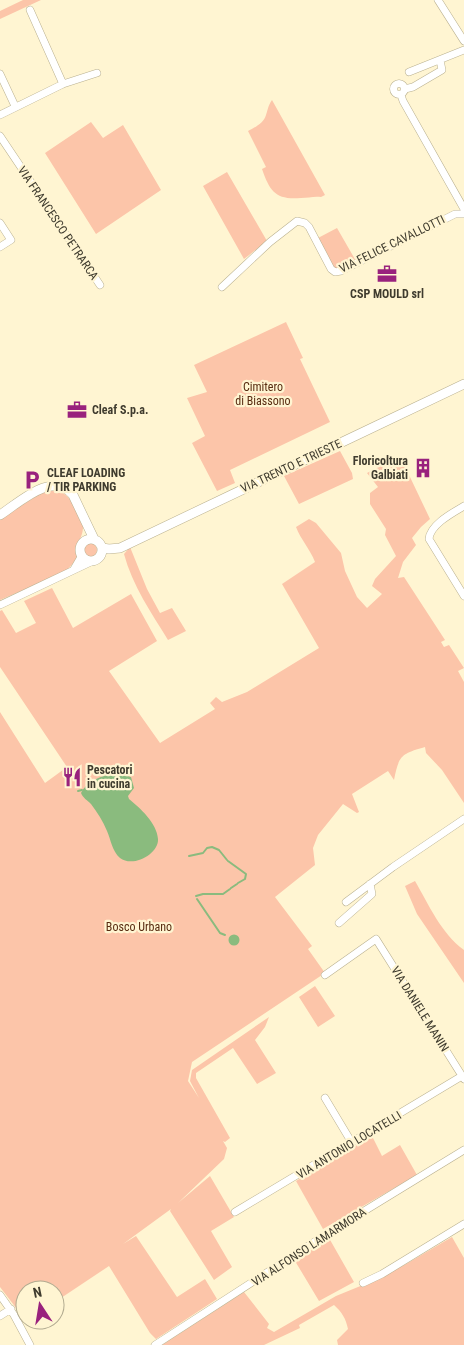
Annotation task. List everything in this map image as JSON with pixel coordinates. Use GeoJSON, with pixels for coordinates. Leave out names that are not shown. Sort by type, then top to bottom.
{"type":"FeatureCollection","features":[{"type":"Feature","properties":{"kind":"street"},"geometry":{"type":"LineString","coordinates":[[438,0],[464,41]]}},
{"type":"Feature","properties":{"kind":"street"},"geometry":{"type":"LineString","coordinates":[[30,10],[63,84]]}},
{"type":"Feature","properties":{"kind":"street"},"geometry":{"type":"LineString","coordinates":[[409,72],[464,50]]}},
{"type":"Feature","properties":{"kind":"street"},"geometry":{"type":"LineString","coordinates":[[440,60],[442,70],[403,92],[403,101],[464,212]]}},
{"type":"Feature","properties":{"kind":"street"},"geometry":{"type":"LineString","coordinates":[[0,115],[63,84],[97,73]]}},
{"type":"Feature","properties":{"kind":"street"},"geometry":{"type":"LineString","coordinates":[[0,74],[15,106]]}},
{"type":"Feature","properties":{"kind":"street","name":"VIA FRANCESCO PETRARCA"},"geometry":{"type":"LineString","coordinates":[[0,136],[100,284]]}},
{"type":"Feature","properties":{"kind":"street","name":"VIA FELICE CAVALLOTTI"},"geometry":{"type":"LineString","coordinates":[[222,287],[270,242],[297,221],[305,223],[309,227],[331,269],[335,272],[341,272],[455,214],[464,212]]}},
{"type":"Feature","properties":{"kind":"street"},"geometry":{"type":"LineString","coordinates":[[0,223],[11,240],[0,247]]}},
{"type":"Feature","properties":{"kind":"street","name":"VIA TRENTO E TRIESTE"},"geometry":{"type":"LineString","coordinates":[[81,556],[89,561],[98,555],[117,548],[464,384]]}},
{"type":"Feature","properties":{"kind":"street"},"geometry":{"type":"LineString","coordinates":[[0,515],[42,488],[55,485],[68,490],[80,506],[86,522],[89,540]]}},
{"type":"Feature","properties":{"kind":"street"},"geometry":{"type":"LineString","coordinates":[[464,506],[432,530],[429,539],[464,596]]}},
{"type":"Feature","properties":{"kind":"street"},"geometry":{"type":"LineString","coordinates":[[0,605],[73,571],[98,555],[100,543],[89,540]]}},
{"type":"Feature","properties":{"kind":"street"},"geometry":{"type":"LineString","coordinates":[[73,571],[81,556],[80,547],[89,540]]}},
{"type":"Feature","properties":{"kind":"street"},"geometry":{"type":"LineString","coordinates":[[346,902],[393,867],[464,819]]}},
{"type":"Feature","properties":{"kind":"street"},"geometry":{"type":"LineString","coordinates":[[339,923],[372,894],[370,884]]}},
{"type":"Feature","properties":{"kind":"street","name":"VIA DANIELE MANIN"},"geometry":{"type":"LineString","coordinates":[[326,975],[376,939],[463,1078]]}},
{"type":"Feature","properties":{"kind":"street","name":"VIA ANTONIO LOCATELLI"},"geometry":{"type":"LineString","coordinates":[[235,1212],[463,1078]]}},
{"type":"Feature","properties":{"kind":"street"},"geometry":{"type":"LineString","coordinates":[[325,1098],[352,1143]]}},
{"type":"Feature","properties":{"kind":"street","name":"VIA ALFONSO LAMARMORA"},"geometry":{"type":"LineString","coordinates":[[154,1345],[324,1235],[464,1150]]}},
{"type":"Feature","properties":{"kind":"street"},"geometry":{"type":"LineString","coordinates":[[362,1283],[382,1274],[464,1224]]}},
{"type":"Feature","properties":{"kind":"street"},"geometry":{"type":"LineString","coordinates":[[0,1295],[11,1310],[30,1345]]}},
{"type":"Feature","properties":{"kind":"street"},"geometry":{"type":"LineString","coordinates":[[0,1316],[11,1310]]}},
{"type":"Feature","properties":{"kind":"green space"},"geometry":{"type":"Polygon","coordinates":[[[23,0],[41,0],[0,19],[0,11],[23,0]]]}},
{"type":"Feature","properties":{"kind":"green space"},"geometry":{"type":"Polygon","coordinates":[[[272,100],[325,195],[321,197],[285,198],[275,193],[268,184],[262,169],[266,167],[248,131],[265,118],[272,100]]]}},
{"type":"Feature","properties":{"kind":"green space"},"geometry":{"type":"Polygon","coordinates":[[[91,122],[103,138],[123,125],[161,190],[96,234],[45,153],[91,122]]]}},
{"type":"Feature","properties":{"kind":"green space"},"geometry":{"type":"Polygon","coordinates":[[[227,172],[267,241],[244,259],[203,186],[227,172]]]}},
{"type":"Feature","properties":{"kind":"green space"},"geometry":{"type":"Polygon","coordinates":[[[337,228],[356,261],[337,269],[334,268],[318,238],[337,228]]]}},
{"type":"Feature","properties":{"kind":"green space","name":"Cimitero di Biassono"},"geometry":{"type":"Polygon","coordinates":[[[286,322],[303,358],[300,359],[330,422],[230,470],[235,483],[217,491],[192,443],[205,436],[187,398],[207,392],[194,365],[286,322]]]}},
{"type":"Feature","properties":{"kind":"green space"},"geometry":{"type":"Polygon","coordinates":[[[340,451],[352,473],[353,479],[299,504],[284,476],[340,451]]]}},
{"type":"Feature","properties":{"kind":"green space","name":"Bosco Urbano"},"geometry":{"type":"Polygon","coordinates":[[[400,456],[430,519],[412,538],[416,545],[403,562],[398,578],[404,577],[445,640],[441,642],[444,647],[449,645],[464,668],[458,671],[464,682],[464,803],[442,770],[426,753],[425,747],[402,757],[394,780],[388,771],[352,794],[359,812],[357,813],[343,804],[318,835],[313,848],[315,865],[275,897],[312,946],[308,949],[325,973],[192,1062],[188,1081],[199,1098],[190,1081],[192,1070],[269,1017],[265,1027],[255,1040],[276,1073],[257,1084],[233,1048],[196,1073],[196,1078],[230,1138],[225,1142],[223,1141],[227,1148],[224,1159],[178,1203],[210,1176],[234,1217],[211,1231],[232,1267],[214,1280],[170,1211],[171,1209],[123,1244],[136,1236],[177,1297],[205,1279],[217,1299],[156,1339],[150,1333],[109,1266],[65,1295],[65,1280],[15,1280],[15,1306],[0,1287],[0,712],[45,783],[67,767],[0,667],[0,611],[2,610],[16,633],[36,623],[24,601],[52,588],[73,628],[131,594],[157,641],[109,671],[160,743],[215,709],[210,703],[216,697],[222,702],[247,692],[319,648],[282,584],[315,562],[296,527],[309,519],[316,523],[341,553],[345,571],[357,597],[367,608],[382,594],[372,586],[375,579],[396,556],[385,535],[386,529],[370,504],[370,493],[378,487],[367,473],[400,456]]]}},
{"type":"Feature","properties":{"kind":"green space"},"geometry":{"type":"Polygon","coordinates":[[[53,490],[69,498],[82,522],[82,532],[77,549],[78,558],[65,572],[0,600],[0,519],[43,492],[53,490]]]}},
{"type":"Feature","properties":{"kind":"green space"},"geometry":{"type":"Polygon","coordinates":[[[87,543],[93,543],[97,550],[93,557],[87,557],[83,553],[83,547],[87,543]]]}},
{"type":"Feature","properties":{"kind":"green space"},"geometry":{"type":"Polygon","coordinates":[[[130,547],[147,589],[160,613],[172,608],[186,631],[168,640],[132,577],[124,554],[130,547]]]}},
{"type":"Feature","properties":{"kind":"green space"},"geometry":{"type":"Polygon","coordinates":[[[415,881],[442,927],[464,950],[464,983],[417,914],[405,886],[415,881]]]}},
{"type":"Feature","properties":{"kind":"green space"},"geometry":{"type":"Polygon","coordinates":[[[315,986],[335,1016],[318,1027],[299,997],[315,986]]]}},
{"type":"Feature","properties":{"kind":"green space"},"geometry":{"type":"Polygon","coordinates":[[[372,1136],[382,1156],[400,1145],[417,1175],[323,1229],[296,1181],[372,1136]]]}},
{"type":"Feature","properties":{"kind":"green space"},"geometry":{"type":"Polygon","coordinates":[[[452,1237],[464,1258],[464,1345],[338,1345],[337,1340],[348,1329],[343,1316],[334,1305],[299,1325],[300,1328],[264,1345],[162,1345],[244,1292],[269,1324],[267,1328],[274,1332],[336,1296],[380,1278],[452,1237]]]}},
{"type":"Feature","properties":{"kind":"green space"},"geometry":{"type":"Polygon","coordinates":[[[329,1238],[354,1282],[319,1301],[295,1261],[329,1238]]]}},
{"type":"Feature","properties":{"kind":"shaded area"},"geometry":{"type":"Polygon","coordinates":[[[109,774],[131,777],[134,788],[128,796],[129,799],[147,816],[155,827],[158,839],[157,845],[144,858],[125,861],[117,855],[102,820],[81,793],[89,783],[109,774]]]}},
{"type":"Feature","properties":{"kind":"shaded area"},"geometry":{"type":"Polygon","coordinates":[[[234,934],[240,940],[234,946],[228,940],[234,934]]]}},
{"type":"Feature","properties":{"kind":"waterway"},"geometry":{"type":"LineString","coordinates":[[78,791],[82,790]]}},
{"type":"Feature","properties":{"kind":"waterway"},"geometry":{"type":"LineString","coordinates":[[189,856],[203,853],[207,848],[212,847],[219,850],[227,860]]}},
{"type":"Feature","properties":{"kind":"waterway"},"geometry":{"type":"LineString","coordinates":[[228,861],[246,874],[245,879],[238,883]]}},
{"type":"Feature","properties":{"kind":"waterway"},"geometry":{"type":"LineString","coordinates":[[231,888],[237,884]]}},
{"type":"Feature","properties":{"kind":"waterway"},"geometry":{"type":"LineString","coordinates":[[223,894],[230,889]]}},
{"type":"Feature","properties":{"kind":"waterway"},"geometry":{"type":"LineString","coordinates":[[196,896],[222,894]]}},
{"type":"Feature","properties":{"kind":"waterway"},"geometry":{"type":"LineString","coordinates":[[197,899],[220,933],[225,935]]}},
{"type":"Feature","properties":{"kind":"place","name":"CSP MOULD srl"},"geometry":{"type":"Point","coordinates":[387,274]}},
{"type":"Feature","properties":{"kind":"place","name":"Cleaf S.p.a."},"geometry":{"type":"Point","coordinates":[77,410]}},
{"type":"Feature","properties":{"kind":"place","name":"Floricoltura Galbiati"},"geometry":{"type":"Point","coordinates":[423,468]}},
{"type":"Feature","properties":{"kind":"place","name":"CLEAF LOADING / TIR PARKING"},"geometry":{"type":"Point","coordinates":[32,480]}},
{"type":"Feature","properties":{"kind":"place","name":"Pescatori in cucina"},"geometry":{"type":"Point","coordinates":[72,777]}}]}
